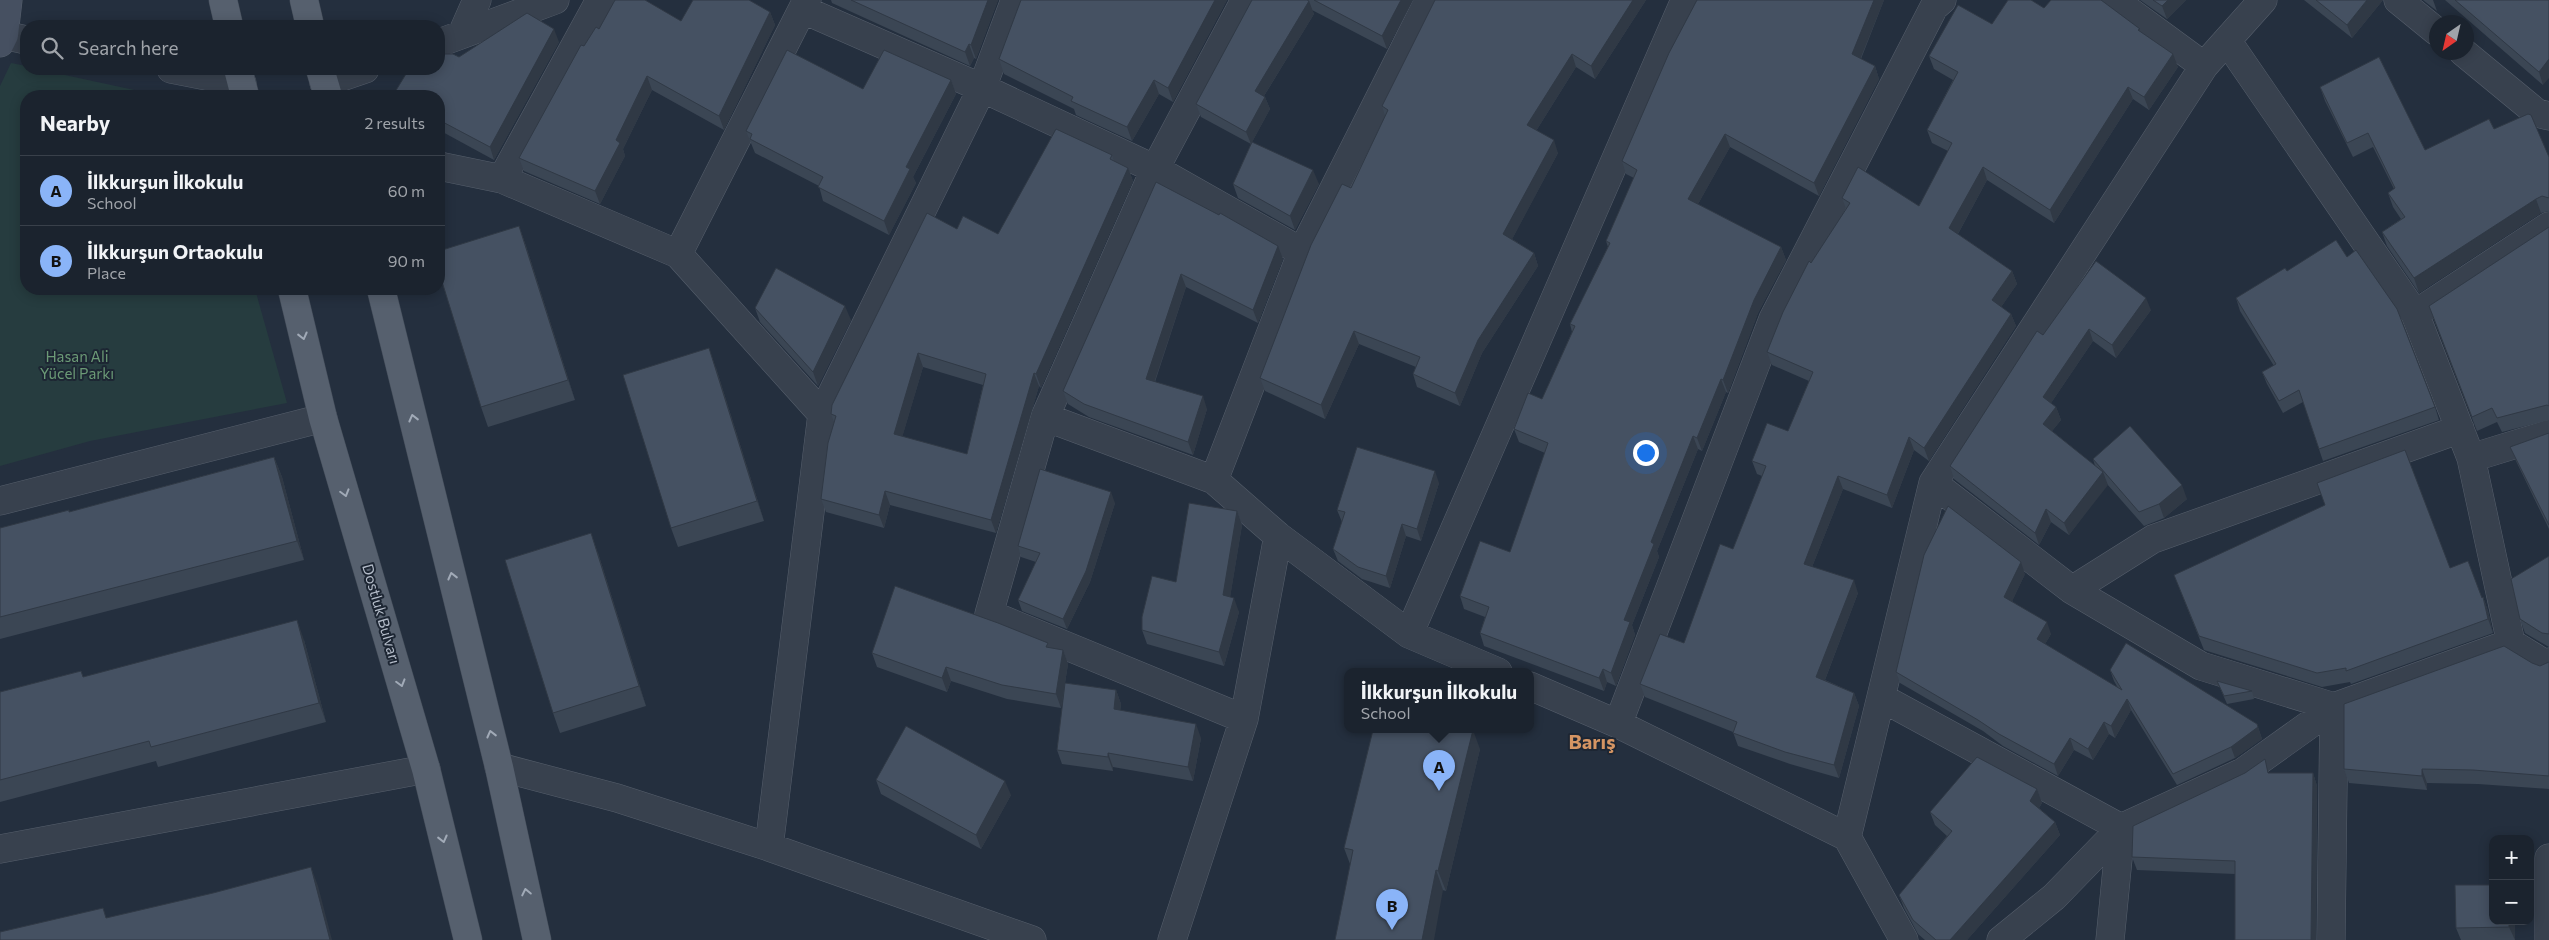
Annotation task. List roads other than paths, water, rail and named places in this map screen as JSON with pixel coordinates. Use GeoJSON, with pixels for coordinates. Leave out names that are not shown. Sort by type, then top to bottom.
{"type":"FeatureCollection","features":[{"type":"Feature","properties":{"kind":"main road"},"geometry":{"type":"LineString","coordinates":[[8,0],[10,40]]}},
{"type":"Feature","properties":{"kind":"main road"},"geometry":{"type":"LineString","coordinates":[[223,0],[228,20]]}},
{"type":"Feature","properties":{"kind":"main road"},"geometry":{"type":"LineString","coordinates":[[304,0],[309,20]]}},
{"type":"Feature","properties":{"kind":"main road","name":"Dostluk Bulvarı"},"geometry":{"type":"LineString","coordinates":[[293,295],[323,418],[426,769],[468,940]]}},
{"type":"Feature","properties":{"kind":"main road"},"geometry":{"type":"LineString","coordinates":[[382,295],[499,767],[537,940]]}},
{"type":"Feature","properties":{"kind":"street"},"geometry":{"type":"LineString","coordinates":[[450,38],[477,0]]}},
{"type":"Feature","properties":{"kind":"street"},"geometry":{"type":"LineString","coordinates":[[450,38],[555,0]]}},
{"type":"Feature","properties":{"kind":"street"},"geometry":{"type":"LineString","coordinates":[[502,179],[600,0]]}},
{"type":"Feature","properties":{"kind":"street"},"geometry":{"type":"LineString","coordinates":[[769,847],[822,414],[982,88],[1015,0]]}},
{"type":"Feature","properties":{"kind":"street"},"geometry":{"type":"LineString","coordinates":[[1244,719],[989,614],[1045,418],[1155,169],[1245,0]]}},
{"type":"Feature","properties":{"kind":"street"},"geometry":{"type":"LineString","coordinates":[[1214,480],[1302,252],[1428,0]]}},
{"type":"Feature","properties":{"kind":"street"},"geometry":{"type":"LineString","coordinates":[[1409,634],[1685,0]]}},
{"type":"Feature","properties":{"kind":"street"},"geometry":{"type":"LineString","coordinates":[[1618,724],[1773,319],[1934,7],[1942,0]]}},
{"type":"Feature","properties":{"kind":"street"},"geometry":{"type":"LineString","coordinates":[[2114,0],[2204,66]]}},
{"type":"Feature","properties":{"kind":"street"},"geometry":{"type":"LineString","coordinates":[[1847,836],[1933,483],[2204,66],[2228,42],[2263,0]]}},
{"type":"Feature","properties":{"kind":"street"},"geometry":{"type":"LineString","coordinates":[[2398,0],[2429,25]]}},
{"type":"Feature","properties":{"kind":"street"},"geometry":{"type":"LineString","coordinates":[[678,254],[806,5],[1155,169],[1302,252]]}},
{"type":"Feature","properties":{"kind":"street"},"geometry":{"type":"LineString","coordinates":[[2228,42],[2415,314],[2471,458],[2511,643],[2545,664],[2549,662]]}},
{"type":"Feature","properties":{"kind":"street"},"geometry":{"type":"LineString","coordinates":[[2473,60],[2545,121]]}},
{"type":"Feature","properties":{"kind":"street"},"geometry":{"type":"LineString","coordinates":[[201,75],[242,83]]}},
{"type":"Feature","properties":{"kind":"street"},"geometry":{"type":"LineString","coordinates":[[324,83],[347,75]]}},
{"type":"Feature","properties":{"kind":"street"},"geometry":{"type":"LineString","coordinates":[[445,167],[502,179],[678,254],[822,414]]}},
{"type":"Feature","properties":{"kind":"street"},"geometry":{"type":"LineString","coordinates":[[2415,314],[2549,226]]}},
{"type":"Feature","properties":{"kind":"street"},"geometry":{"type":"LineString","coordinates":[[0,502],[323,418]]}},
{"type":"Feature","properties":{"kind":"street"},"geometry":{"type":"LineString","coordinates":[[1045,418],[1214,480],[1278,536],[1409,634],[1489,668]]}},
{"type":"Feature","properties":{"kind":"street"},"geometry":{"type":"LineString","coordinates":[[2072,590],[2153,539],[2460,430]]}},
{"type":"Feature","properties":{"kind":"street"},"geometry":{"type":"LineString","coordinates":[[2471,458],[2549,434]]}},
{"type":"Feature","properties":{"kind":"street"},"geometry":{"type":"LineString","coordinates":[[1933,483],[2072,590],[2201,666],[2334,707]]}},
{"type":"Feature","properties":{"kind":"street"},"geometry":{"type":"LineString","coordinates":[[1172,940],[1244,719],[1278,536]]}},
{"type":"Feature","properties":{"kind":"street"},"geometry":{"type":"LineString","coordinates":[[2001,940],[2054,897],[2121,828],[2243,772],[2334,707],[2511,643]]}},
{"type":"Feature","properties":{"kind":"street"},"geometry":{"type":"LineString","coordinates":[[1534,688],[1618,724],[1847,836],[1904,940]]}},
{"type":"Feature","properties":{"kind":"street"},"geometry":{"type":"LineString","coordinates":[[1882,698],[2121,828]]}},
{"type":"Feature","properties":{"kind":"street"},"geometry":{"type":"LineString","coordinates":[[2331,940],[2334,707]]}},
{"type":"Feature","properties":{"kind":"street"},"geometry":{"type":"LineString","coordinates":[[499,767],[617,798],[769,847],[1032,940]]}},
{"type":"Feature","properties":{"kind":"street"},"geometry":{"type":"LineString","coordinates":[[0,849],[426,769]]}},
{"type":"Feature","properties":{"kind":"street"},"geometry":{"type":"LineString","coordinates":[[2110,940],[2121,828]]}},
{"type":"Feature","properties":{"kind":"street"},"geometry":{"type":"LineString","coordinates":[[2549,858],[2549,940]]}},
{"type":"Feature","properties":{"kind":"place","name":"İlkkurşun İlkokulu"},"geometry":{"type":"Point","coordinates":[1439,791]}},
{"type":"Feature","properties":{"kind":"place","name":"İlkkurşun Ortaokulu"},"geometry":{"type":"Point","coordinates":[1392,930]}},
{"type":"Feature","properties":{"kind":"district","name":"Barış"},"geometry":{"type":"Point","coordinates":[1592,742]}},
{"type":"Feature","properties":{"kind":"park label","name":"Hasan Ali Yücel Parkı"},"geometry":{"type":"Point","coordinates":[77,366]}}]}
